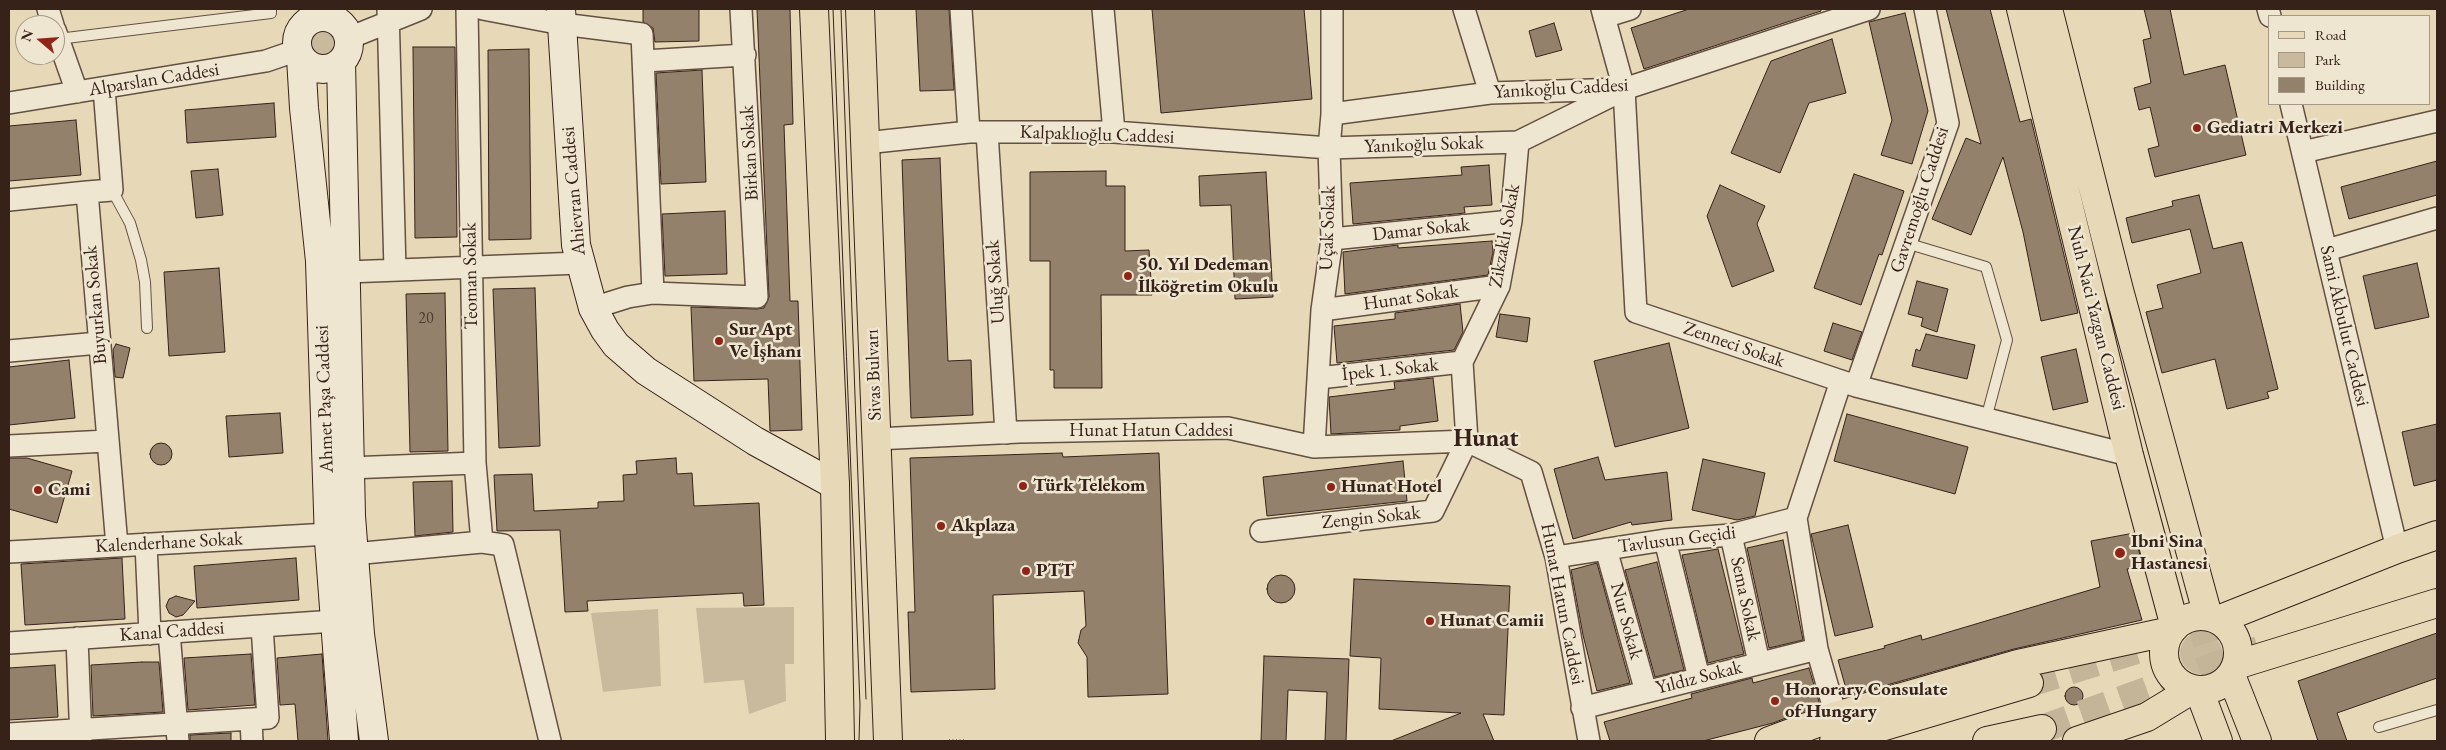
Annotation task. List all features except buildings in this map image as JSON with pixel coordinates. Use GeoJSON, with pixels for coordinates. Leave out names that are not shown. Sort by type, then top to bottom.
{"type":"FeatureCollection","features":[{"type":"Feature","properties":{"kind":"main road"},"geometry":{"type":"LineString","coordinates":[[814,9],[835,485],[840,741]]}},
{"type":"Feature","properties":{"kind":"main road","name":"Sivas Bulvarı"},"geometry":{"type":"LineString","coordinates":[[860,9],[888,741]]}},
{"type":"Feature","properties":{"kind":"main road","name":"Nuh Naci Yazgan Caddesi"},"geometry":{"type":"LineString","coordinates":[[2021,9],[2128,456],[2173,629]]}},
{"type":"Feature","properties":{"kind":"main road","name":"Nuh Naci Yazgan Caddesi"},"geometry":{"type":"LineString","coordinates":[[2048,9],[2119,290],[2213,618]]}},
{"type":"Feature","properties":{"kind":"main road"},"geometry":{"type":"LineString","coordinates":[[1835,729],[2018,664],[2173,629],[2187,618],[2213,618],[2397,549],[2437,536]]}},
{"type":"Feature","properties":{"kind":"main road"},"geometry":{"type":"LineString","coordinates":[[2297,601],[2437,553]]}},
{"type":"Feature","properties":{"kind":"main road"},"geometry":{"type":"LineString","coordinates":[[2307,632],[2437,586]]}},
{"type":"Feature","properties":{"kind":"main road"},"geometry":{"type":"LineString","coordinates":[[2077,741],[2147,717],[2196,690],[2216,686],[2233,670],[2437,603]]}},
{"type":"Feature","properties":{"kind":"main road"},"geometry":{"type":"LineString","coordinates":[[2213,618],[2233,634],[2237,650],[2233,670],[2257,741]]}},
{"type":"Feature","properties":{"kind":"main road"},"geometry":{"type":"LineString","coordinates":[[2173,629],[2164,650],[2167,669],[2180,684],[2196,690],[2218,741]]}},
{"type":"Feature","properties":{"kind":"main road"},"geometry":{"type":"LineString","coordinates":[[1769,741],[1835,729],[2029,683]]}},
{"type":"Feature","properties":{"kind":"main road"},"geometry":{"type":"LineString","coordinates":[[1987,741],[2042,729]]}},
{"type":"Feature","properties":{"kind":"street"},"geometry":{"type":"LineString","coordinates":[[342,33],[388,15],[421,9]]}},
{"type":"Feature","properties":{"kind":"street","name":"Teoman Sokak"},"geometry":{"type":"LineString","coordinates":[[467,9],[475,463],[482,542]]}},
{"type":"Feature","properties":{"kind":"street"},"geometry":{"type":"LineString","coordinates":[[483,9],[562,16],[642,34],[653,293],[628,297],[594,308]]}},
{"type":"Feature","properties":{"kind":"street","name":"Birkan Sokak"},"geometry":{"type":"LineString","coordinates":[[653,293],[757,297],[741,9]]}},
{"type":"Feature","properties":{"kind":"street","name":"Uluğ Sokak"},"geometry":{"type":"LineString","coordinates":[[961,9],[978,132],[1006,433]]}},
{"type":"Feature","properties":{"kind":"street"},"geometry":{"type":"LineString","coordinates":[[1103,9],[1114,132]]}},
{"type":"Feature","properties":{"kind":"street","name":"Uçak Sokak"},"geometry":{"type":"LineString","coordinates":[[1314,447],[1322,310],[1332,239],[1329,148],[1332,114],[1332,9]]}},
{"type":"Feature","properties":{"kind":"street"},"geometry":{"type":"LineString","coordinates":[[1464,9],[1490,93]]}},
{"type":"Feature","properties":{"kind":"street"},"geometry":{"type":"LineString","coordinates":[[1606,12],[1630,9]]}},
{"type":"Feature","properties":{"kind":"street","name":"Yanıkoğlu Caddesi"},"geometry":{"type":"LineString","coordinates":[[1332,114],[1490,93],[1624,89],[1829,15],[1869,9]]}},
{"type":"Feature","properties":{"kind":"street","name":"Gavremoğlu Caddesi"},"geometry":{"type":"LineString","coordinates":[[1849,384],[1906,243],[1948,123],[1925,9]]}},
{"type":"Feature","properties":{"kind":"street","name":"Zenneci Sokak"},"geometry":{"type":"LineString","coordinates":[[1606,12],[1624,89],[1636,312],[1849,384],[2128,456]]}},
{"type":"Feature","properties":{"kind":"street"},"geometry":{"type":"LineString","coordinates":[[388,15],[395,270]]}},
{"type":"Feature","properties":{"kind":"street"},"geometry":{"type":"LineString","coordinates":[[307,16],[324,17],[342,33],[334,68],[316,68],[300,54],[299,35],[307,16]]}},
{"type":"Feature","properties":{"kind":"street","name":"Ahievran Caddesi"},"geometry":{"type":"LineString","coordinates":[[562,16],[576,245],[594,308],[605,330],[616,345],[646,371],[755,441],[835,485]]}},
{"type":"Feature","properties":{"kind":"street","name":"Ahmet Paşa Caddesi"},"geometry":{"type":"LineString","coordinates":[[342,33],[349,468],[353,554],[360,634],[374,741]]}},
{"type":"Feature","properties":{"kind":"street","name":"Ahmet Paşa Caddesi"},"geometry":{"type":"LineString","coordinates":[[300,54],[320,261],[329,534],[344,741]]}},
{"type":"Feature","properties":{"kind":"street","name":"Alparslan Caddesi"},"geometry":{"type":"LineString","coordinates":[[9,103],[300,54]]}},
{"type":"Feature","properties":{"kind":"street"},"geometry":{"type":"LineString","coordinates":[[644,61],[745,55]]}},
{"type":"Feature","properties":{"kind":"street"},"geometry":{"type":"LineString","coordinates":[[65,60],[76,92]]}},
{"type":"Feature","properties":{"kind":"street"},"geometry":{"type":"LineString","coordinates":[[9,200],[112,190],[104,88]]}},
{"type":"Feature","properties":{"kind":"street"},"geometry":{"type":"LineString","coordinates":[[1518,142],[1624,89]]}},
{"type":"Feature","properties":{"kind":"street","name":"Sami Akbulut Caddesi"},"geometry":{"type":"LineString","coordinates":[[2291,105],[2397,549]]}},
{"type":"Feature","properties":{"kind":"street"},"geometry":{"type":"LineString","coordinates":[[2303,152],[2437,121]]}},
{"type":"Feature","properties":{"kind":"street","name":"Kalpaklıoğlu Caddesi"},"geometry":{"type":"LineString","coordinates":[[865,143],[978,132],[1114,132],[1329,148]]}},
{"type":"Feature","properties":{"kind":"street","name":"Yanıkoğlu Sokak"},"geometry":{"type":"LineString","coordinates":[[1329,148],[1518,142]]}},
{"type":"Feature","properties":{"kind":"street","name":"Zikzaklı Sokak"},"geometry":{"type":"LineString","coordinates":[[1462,362],[1500,286],[1511,220],[1518,142]]}},
{"type":"Feature","properties":{"kind":"street","name":"Buyurkan Sokak"},"geometry":{"type":"LineString","coordinates":[[87,192],[117,546]]}},
{"type":"Feature","properties":{"kind":"street"},"geometry":{"type":"LineString","coordinates":[[2327,250],[2437,218]]}},
{"type":"Feature","properties":{"kind":"street","name":"Damar Sokak"},"geometry":{"type":"LineString","coordinates":[[1332,239],[1511,220]]}},
{"type":"Feature","properties":{"kind":"street"},"geometry":{"type":"LineString","coordinates":[[347,272],[580,263]]}},
{"type":"Feature","properties":{"kind":"street","name":"Hunat Sokak"},"geometry":{"type":"LineString","coordinates":[[1322,310],[1500,286]]}},
{"type":"Feature","properties":{"kind":"street"},"geometry":{"type":"LineString","coordinates":[[9,350],[99,343]]}},
{"type":"Feature","properties":{"kind":"street"},"geometry":{"type":"LineString","coordinates":[[1462,362],[1467,441]]}},
{"type":"Feature","properties":{"kind":"street","name":"İpek 1. Sokak"},"geometry":{"type":"LineString","coordinates":[[1319,378],[1462,362]]}},
{"type":"Feature","properties":{"kind":"street"},"geometry":{"type":"LineString","coordinates":[[1835,729],[1816,649],[1796,518],[1849,384]]}},
{"type":"Feature","properties":{"kind":"street","name":"Hunat Hatun Caddesi"},"geometry":{"type":"LineString","coordinates":[[876,439],[1006,433],[1228,428],[1314,447],[1467,441],[1531,472],[1556,557],[1589,741]]}},
{"type":"Feature","properties":{"kind":"street"},"geometry":{"type":"LineString","coordinates":[[9,446],[108,441]]}},
{"type":"Feature","properties":{"kind":"street","name":"Zengin Sokak"},"geometry":{"type":"LineString","coordinates":[[1261,531],[1433,511],[1467,441]]}},
{"type":"Feature","properties":{"kind":"street"},"geometry":{"type":"LineString","coordinates":[[349,468],[475,463]]}},
{"type":"Feature","properties":{"kind":"street","name":"Tavlusun Geçidi"},"geometry":{"type":"LineString","coordinates":[[1556,557],[1665,540],[1731,536],[1796,518]]}},
{"type":"Feature","properties":{"kind":"street","name":"Kalenderhane Sokak"},"geometry":{"type":"LineString","coordinates":[[9,552],[329,534]]}},
{"type":"Feature","properties":{"kind":"street","name":"Sema Sokak"},"geometry":{"type":"LineString","coordinates":[[1731,536],[1759,663]]}},
{"type":"Feature","properties":{"kind":"street"},"geometry":{"type":"LineString","coordinates":[[1665,540],[1699,678]]}},
{"type":"Feature","properties":{"kind":"street"},"geometry":{"type":"LineString","coordinates":[[353,554],[482,542],[502,545],[550,741]]}},
{"type":"Feature","properties":{"kind":"street"},"geometry":{"type":"LineString","coordinates":[[146,544],[177,733]]}},
{"type":"Feature","properties":{"kind":"street","name":"Nur Sokak"},"geometry":{"type":"LineString","coordinates":[[1606,549],[1646,692]]}},
{"type":"Feature","properties":{"kind":"street","name":"Kanal Caddesi"},"geometry":{"type":"LineString","coordinates":[[9,643],[335,621]]}},
{"type":"Feature","properties":{"kind":"street"},"geometry":{"type":"LineString","coordinates":[[9,734],[81,736],[252,731],[268,718],[262,626]]}},
{"type":"Feature","properties":{"kind":"street"},"geometry":{"type":"LineString","coordinates":[[77,638],[81,736]]}},
{"type":"Feature","properties":{"kind":"street","name":"Yıldız Sokak"},"geometry":{"type":"LineString","coordinates":[[1582,708],[1816,649]]}},
{"type":"Feature","properties":{"kind":"lane"},"geometry":{"type":"LineString","coordinates":[[65,30],[271,13],[271,9]]}},
{"type":"Feature","properties":{"kind":"lane"},"geometry":{"type":"LineString","coordinates":[[112,190],[130,224],[141,260],[146,290],[146,328]]}},
{"type":"Feature","properties":{"kind":"lane"},"geometry":{"type":"LineString","coordinates":[[1906,243],[1986,267],[2007,340],[1986,419]]}},
{"type":"Feature","properties":{"kind":"lane"},"geometry":{"type":"LineString","coordinates":[[2379,727],[2437,710]]}},
{"type":"Feature","properties":{"kind":"path"},"geometry":{"type":"LineString","coordinates":[[948,741],[965,741]]}},
{"type":"Feature","properties":{"kind":"green space"},"geometry":{"type":"Polygon","coordinates":[[[323,30],[332,34],[336,43],[332,52],[323,56],[314,52],[310,43],[314,34],[323,30]]]}},
{"type":"Feature","properties":{"kind":"green space"},"geometry":{"type":"Polygon","coordinates":[[[794,607],[794,664],[785,664],[786,701],[749,714],[744,680],[704,683],[696,608],[794,607]]]}},
{"type":"Feature","properties":{"kind":"green space"},"geometry":{"type":"Polygon","coordinates":[[[658,609],[661,686],[603,692],[591,613],[658,609]]]}},
{"type":"Feature","properties":{"kind":"green space"},"geometry":{"type":"Polygon","coordinates":[[[2201,632],[2216,638],[2222,653],[2216,668],[2201,674],[2186,668],[2180,653],[2186,638],[2201,632]]]}},
{"type":"Feature","properties":{"kind":"tunnel"},"geometry":{"type":"LineString","coordinates":[[2029,683],[2241,618]]}},
{"type":"Feature","properties":{"kind":"tunnel"},"geometry":{"type":"LineString","coordinates":[[2042,729],[2259,650]]}},
{"type":"Feature","properties":{"kind":"tram line"},"geometry":{"type":"LineString","coordinates":[[833,9],[860,705],[859,741]]}},
{"type":"Feature","properties":{"kind":"tram line"},"geometry":{"type":"LineString","coordinates":[[841,9],[866,699]]}},
{"type":"Feature","properties":{"kind":"place","name":"Gediatri Merkezi"},"geometry":{"type":"Point","coordinates":[2197,128]}},
{"type":"Feature","properties":{"kind":"place","name":"50. Yıl Dedeman İlköğretim Okulu"},"geometry":{"type":"Point","coordinates":[1128,276]}},
{"type":"Feature","properties":{"kind":"place","name":"Sur Apt Ve İşhanı"},"geometry":{"type":"Point","coordinates":[719,341]}},
{"type":"Feature","properties":{"kind":"place","name":"Türk Telekom"},"geometry":{"type":"Point","coordinates":[1023,486]}},
{"type":"Feature","properties":{"kind":"place","name":"Hunat Hotel"},"geometry":{"type":"Point","coordinates":[1331,487]}},
{"type":"Feature","properties":{"kind":"place","name":"Cami"},"geometry":{"type":"Point","coordinates":[38,490]}},
{"type":"Feature","properties":{"kind":"place","name":"Akplaza"},"geometry":{"type":"Point","coordinates":[941,526]}},
{"type":"Feature","properties":{"kind":"place","name":"Ibni Sina Hastanesi"},"geometry":{"type":"Point","coordinates":[2120,553]}},
{"type":"Feature","properties":{"kind":"place","name":"PTT"},"geometry":{"type":"Point","coordinates":[1026,571]}},
{"type":"Feature","properties":{"kind":"place","name":"Hunat Camii"},"geometry":{"type":"Point","coordinates":[1430,621]}},
{"type":"Feature","properties":{"kind":"place","name":"Honorary Consulate of Hungary"},"geometry":{"type":"Point","coordinates":[1775,701]}},
{"type":"Feature","properties":{"kind":"district","name":"Hunat"},"geometry":{"type":"Point","coordinates":[1486,439]}}]}
